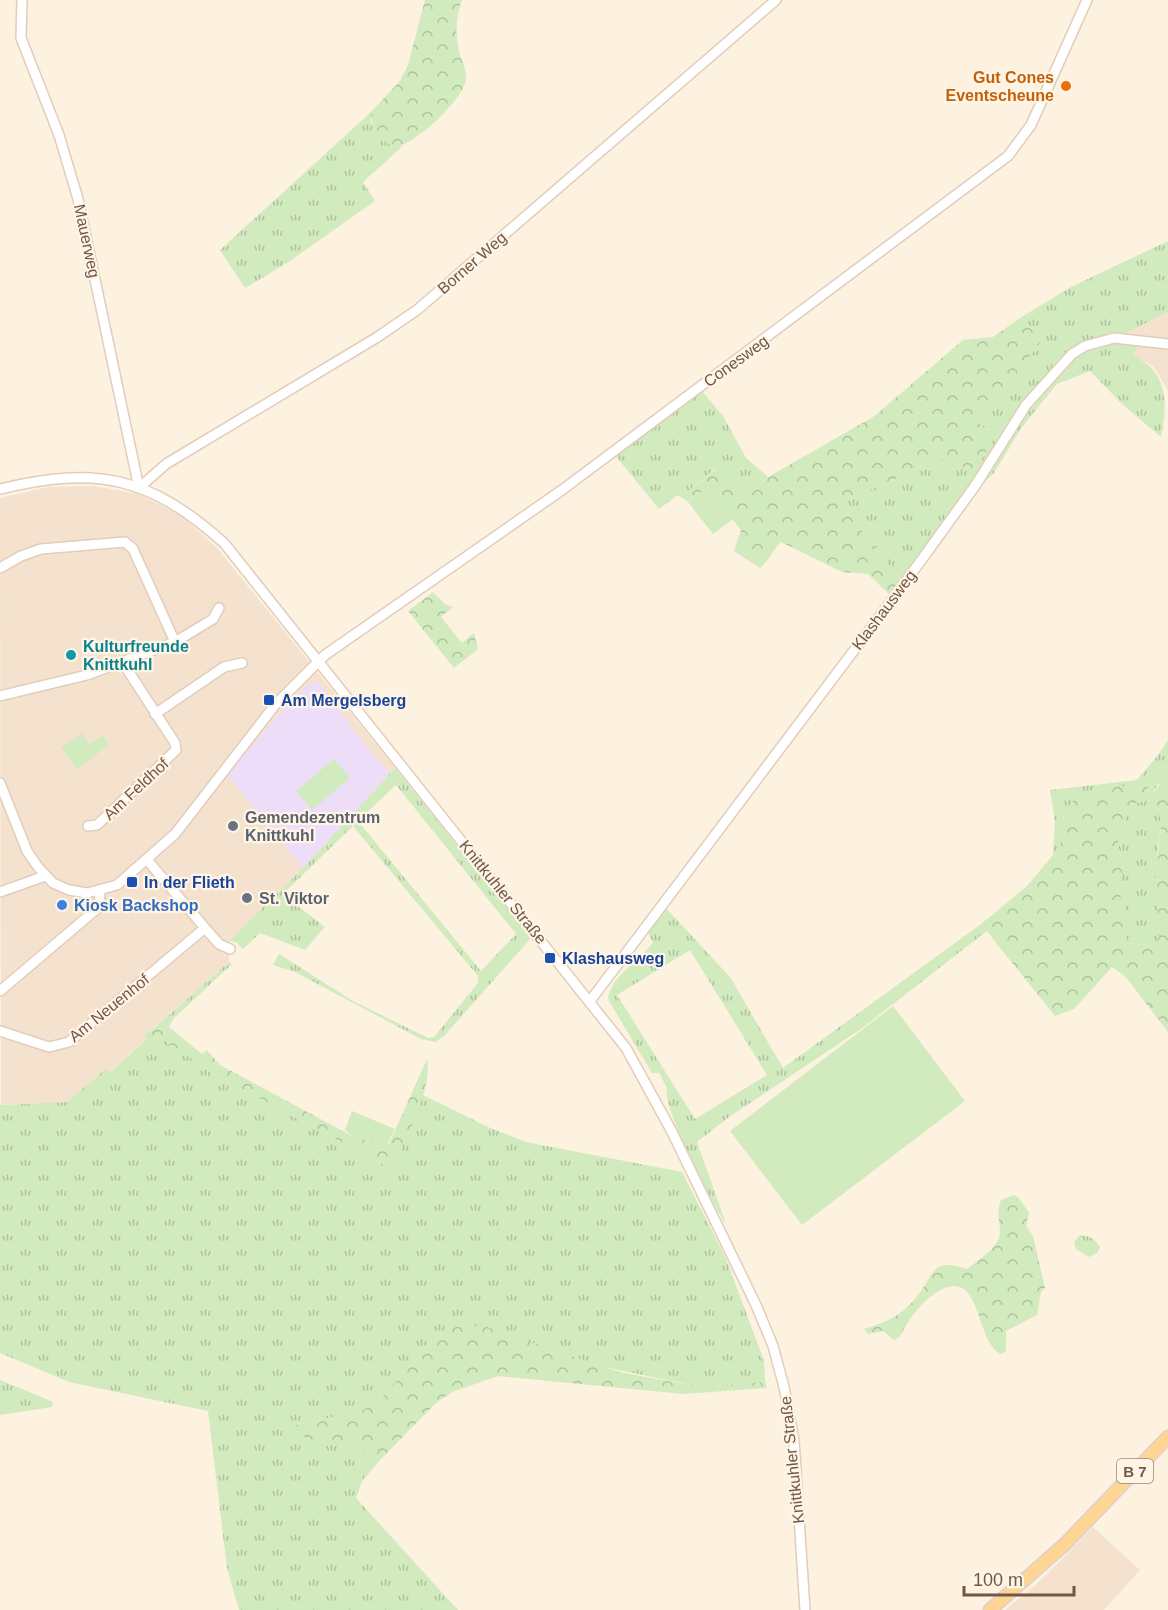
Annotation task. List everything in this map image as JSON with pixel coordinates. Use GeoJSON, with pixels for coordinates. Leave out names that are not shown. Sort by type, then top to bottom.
{"type":"FeatureCollection","features":[{"type":"Feature","properties":{"kind":"main road","name":"B 7"},"geometry":{"type":"LineString","coordinates":[[990,1610],[1065,1544],[1168,1437]]}},
{"type":"Feature","properties":{"kind":"street","name":"Mauerweg"},"geometry":{"type":"LineString","coordinates":[[22,0],[21,38],[59,135],[78,200],[139,488]]}},
{"type":"Feature","properties":{"kind":"street","name":"Borner Weg"},"geometry":{"type":"LineString","coordinates":[[139,488],[166,464],[347,356],[417,310],[776,0]]}},
{"type":"Feature","properties":{"kind":"street","name":"Conesweg"},"geometry":{"type":"LineString","coordinates":[[317,662],[396,603],[562,490],[1008,156],[1030,125],[1087,0]]}},
{"type":"Feature","properties":{"kind":"street","name":"Klashausweg"},"geometry":{"type":"LineString","coordinates":[[590,1001],[910,575],[975,486],[1026,405],[1072,354],[1085,346],[1114,338],[1168,345]]}},
{"type":"Feature","properties":{"kind":"street","name":"Knittkuhler Straße"},"geometry":{"type":"LineString","coordinates":[[0,489],[41,480],[74,477],[116,481],[139,488],[184,509],[224,543],[626,1048],[655,1098],[756,1305],[772,1347],[784,1387],[794,1440],[805,1610]]}},
{"type":"Feature","properties":{"kind":"street"},"geometry":{"type":"LineString","coordinates":[[0,568],[21,556],[41,549],[128,543],[133,549],[175,642]]}},
{"type":"Feature","properties":{"kind":"street"},"geometry":{"type":"LineString","coordinates":[[0,696],[80,677],[123,663],[175,642],[213,619],[219,608]]}},
{"type":"Feature","properties":{"kind":"street"},"geometry":{"type":"LineString","coordinates":[[0,783],[22,840],[45,876],[69,890],[100,892],[117,885],[148,861],[175,834],[275,705],[317,662]]}},
{"type":"Feature","properties":{"kind":"street","name":"Am Feldhof"},"geometry":{"type":"LineString","coordinates":[[88,826],[97,825],[176,750],[175,743],[123,663]]}},
{"type":"Feature","properties":{"kind":"street"},"geometry":{"type":"LineString","coordinates":[[155,714],[224,668],[242,663]]}},
{"type":"Feature","properties":{"kind":"street"},"geometry":{"type":"LineString","coordinates":[[148,861],[219,944],[230,949]]}},
{"type":"Feature","properties":{"kind":"street"},"geometry":{"type":"LineString","coordinates":[[0,892],[45,876]]}},
{"type":"Feature","properties":{"kind":"street"},"geometry":{"type":"LineString","coordinates":[[0,991],[99,907],[100,892]]}},
{"type":"Feature","properties":{"kind":"street","name":"Am Neuenhof"},"geometry":{"type":"LineString","coordinates":[[0,1031],[49,1047],[69,1042],[205,928]]}},
{"type":"Feature","properties":{"kind":"shaded area"},"geometry":{"type":"Polygon","coordinates":[[[1168,312],[1168,391],[1154,367],[1133,355],[1138,345],[1118,337],[1168,312]]]}},
{"type":"Feature","properties":{"kind":"shaded area"},"geometry":{"type":"Polygon","coordinates":[[[93,486],[139,494],[183,517],[217,548],[395,768],[303,868],[229,941],[229,962],[144,1036],[147,1039],[109,1072],[106,1069],[67,1102],[1,1105],[0,498],[48,487],[93,486]]]}},
{"type":"Feature","properties":{"kind":"shaded area"},"geometry":{"type":"Polygon","coordinates":[[[318,682],[357,735],[390,773],[303,868],[227,775],[294,697],[309,684],[318,682]]]}},
{"type":"Feature","properties":{"kind":"shaded area"},"geometry":{"type":"Polygon","coordinates":[[[1093,1527],[1140,1570],[1104,1610],[1005,1610],[1038,1583],[1093,1527]]]}},
{"type":"Feature","properties":{"kind":"green space"},"geometry":{"type":"Polygon","coordinates":[[[425,0],[462,0],[457,19],[457,38],[466,78],[457,97],[438,119],[404,145],[395,148],[373,133],[371,112],[400,81],[408,65],[425,0]]]}},
{"type":"Feature","properties":{"kind":"green space"},"geometry":{"type":"Polygon","coordinates":[[[371,112],[371,123],[395,148],[403,146],[363,182],[375,201],[287,263],[245,288],[220,250],[371,112]]]}},
{"type":"Feature","properties":{"kind":"green space"},"geometry":{"type":"Polygon","coordinates":[[[1168,241],[1168,312],[1118,337],[1085,345],[1025,404],[974,486],[903,583],[839,502],[892,481],[935,460],[944,460],[965,468],[990,431],[977,425],[1043,339],[1020,318],[1071,287],[1168,241]]]}},
{"type":"Feature","properties":{"kind":"green space"},"geometry":{"type":"Polygon","coordinates":[[[1020,318],[1043,339],[978,425],[990,431],[994,436],[978,468],[965,468],[944,460],[935,460],[892,481],[839,502],[903,583],[892,597],[868,574],[842,572],[781,542],[760,568],[734,551],[741,530],[707,487],[688,502],[681,497],[716,469],[739,493],[753,492],[768,477],[873,417],[963,340],[993,337],[1020,318]]]}},
{"type":"Feature","properties":{"kind":"green space"},"geometry":{"type":"Polygon","coordinates":[[[1114,338],[1139,344],[1133,355],[1145,362],[1159,379],[1164,400],[1161,437],[1122,404],[1090,371],[1057,384],[1022,427],[994,473],[974,493],[1014,422],[1073,355],[1114,338]]]}},
{"type":"Feature","properties":{"kind":"green space"},"geometry":{"type":"Polygon","coordinates":[[[701,390],[723,416],[746,458],[768,477],[753,492],[739,493],[715,469],[681,497],[678,495],[659,509],[615,455],[701,390]]]}},
{"type":"Feature","properties":{"kind":"green space"},"geometry":{"type":"Polygon","coordinates":[[[707,487],[733,519],[713,534],[688,502],[707,487]]]}},
{"type":"Feature","properties":{"kind":"green space"},"geometry":{"type":"Polygon","coordinates":[[[433,592],[445,604],[453,607],[441,617],[462,643],[474,633],[478,649],[454,668],[408,611],[433,592]]]}},
{"type":"Feature","properties":{"kind":"green space"},"geometry":{"type":"Polygon","coordinates":[[[82,733],[90,744],[102,736],[109,745],[77,769],[61,748],[82,733]]]}},
{"type":"Feature","properties":{"kind":"green space"},"geometry":{"type":"Polygon","coordinates":[[[1168,740],[1168,787],[1166,781],[1158,784],[1151,795],[1147,786],[1110,787],[1107,795],[1063,817],[1060,859],[1053,855],[1055,822],[1050,790],[1137,780],[1168,740]]]}},
{"type":"Feature","properties":{"kind":"green space"},"geometry":{"type":"Polygon","coordinates":[[[334,759],[350,778],[312,810],[296,791],[334,759]]]}},
{"type":"Feature","properties":{"kind":"green space"},"geometry":{"type":"Polygon","coordinates":[[[395,768],[531,938],[444,1036],[435,1042],[421,1039],[295,972],[273,965],[279,954],[353,1001],[428,1038],[434,1037],[478,983],[478,976],[353,826],[287,890],[290,900],[325,927],[305,950],[260,933],[243,949],[236,942],[229,941],[303,868],[395,768]],[[396,785],[358,821],[481,971],[516,934],[396,785]]]}},
{"type":"Feature","properties":{"kind":"green space"},"geometry":{"type":"Polygon","coordinates":[[[1163,780],[1166,781],[1168,787],[1168,1032],[1125,976],[1112,967],[1074,1009],[1055,1016],[981,924],[1027,886],[1053,855],[1060,858],[1063,819],[1075,799],[1089,804],[1106,795],[1110,787],[1147,786],[1151,795],[1163,780]],[[1152,800],[1135,803],[1128,812],[1118,843],[1123,869],[1118,890],[1127,913],[1127,943],[1154,946],[1160,935],[1155,880],[1161,826],[1159,811],[1152,800]]]}},
{"type":"Feature","properties":{"kind":"green space"},"geometry":{"type":"Polygon","coordinates":[[[1152,800],[1159,811],[1161,826],[1157,856],[1160,935],[1154,946],[1127,943],[1127,913],[1118,890],[1123,869],[1118,843],[1128,812],[1135,803],[1152,800]]]}},
{"type":"Feature","properties":{"kind":"green space"},"geometry":{"type":"Polygon","coordinates":[[[664,906],[730,977],[783,1068],[981,924],[988,930],[861,1029],[729,1117],[697,1142],[726,1224],[710,1197],[680,1134],[667,1098],[667,1088],[659,1073],[652,1073],[608,999],[615,982],[653,942],[647,931],[664,906]],[[690,950],[617,995],[695,1119],[767,1075],[690,950]]]}},
{"type":"Feature","properties":{"kind":"green space"},"geometry":{"type":"Polygon","coordinates":[[[229,962],[232,964],[173,1019],[169,1027],[162,1021],[229,962]]]}},
{"type":"Feature","properties":{"kind":"green space"},"geometry":{"type":"Polygon","coordinates":[[[893,1006],[965,1101],[802,1225],[730,1131],[893,1006]]]}},
{"type":"Feature","properties":{"kind":"green space"},"geometry":{"type":"Polygon","coordinates":[[[162,1021],[202,1054],[207,1050],[220,1065],[352,1136],[389,1144],[427,1059],[428,1071],[422,1100],[392,1169],[212,1073],[161,1038],[147,1039],[144,1036],[162,1021]]]}},
{"type":"Feature","properties":{"kind":"green space"},"geometry":{"type":"Polygon","coordinates":[[[161,1038],[212,1073],[392,1169],[423,1095],[488,1127],[526,1142],[682,1172],[725,1256],[764,1361],[765,1382],[700,1387],[441,1333],[380,1399],[362,1411],[298,1424],[324,1444],[371,1451],[380,1460],[362,1481],[356,1498],[458,1610],[239,1610],[227,1568],[208,1411],[69,1382],[0,1353],[0,1105],[67,1102],[106,1069],[110,1072],[147,1039],[161,1038]]]}},
{"type":"Feature","properties":{"kind":"green space"},"geometry":{"type":"Polygon","coordinates":[[[352,1111],[395,1129],[386,1147],[352,1136],[345,1130],[352,1111]]]}},
{"type":"Feature","properties":{"kind":"green space"},"geometry":{"type":"Polygon","coordinates":[[[1014,1195],[1019,1198],[1029,1213],[1026,1226],[1033,1236],[1045,1288],[1041,1292],[1037,1315],[1006,1331],[1006,1351],[1001,1354],[993,1347],[986,1336],[971,1297],[963,1289],[953,1286],[939,1291],[921,1305],[900,1337],[894,1340],[883,1331],[868,1334],[864,1329],[901,1313],[918,1295],[931,1274],[940,1266],[967,1269],[987,1253],[999,1238],[998,1213],[1001,1200],[1014,1195]]]}},
{"type":"Feature","properties":{"kind":"green space"},"geometry":{"type":"Polygon","coordinates":[[[1080,1235],[1096,1241],[1100,1247],[1097,1253],[1089,1257],[1076,1249],[1074,1242],[1080,1235]]]}},
{"type":"Feature","properties":{"kind":"green space"},"geometry":{"type":"Polygon","coordinates":[[[484,1326],[619,1372],[700,1387],[765,1382],[767,1388],[683,1394],[498,1376],[452,1392],[436,1403],[380,1460],[371,1451],[324,1444],[289,1431],[298,1424],[362,1411],[380,1399],[441,1333],[454,1327],[484,1326]]]}},
{"type":"Feature","properties":{"kind":"green space"},"geometry":{"type":"Polygon","coordinates":[[[0,1380],[53,1402],[52,1407],[0,1415],[0,1380]]]}},
{"type":"Feature","properties":{"kind":"place","name":"Gut Cones Eventscheune"},"geometry":{"type":"Point","coordinates":[1066,86]}},
{"type":"Feature","properties":{"kind":"place","name":"Kulturfreunde Knittkuhl"},"geometry":{"type":"Point","coordinates":[71,655]}},
{"type":"Feature","properties":{"kind":"place","name":"Am Mergelsberg"},"geometry":{"type":"Point","coordinates":[269,700]}},
{"type":"Feature","properties":{"kind":"place","name":"Gemendezentrum Knittkuhl"},"geometry":{"type":"Point","coordinates":[233,826]}},
{"type":"Feature","properties":{"kind":"place","name":"In der Flieth"},"geometry":{"type":"Point","coordinates":[132,882]}},
{"type":"Feature","properties":{"kind":"place","name":"St. Viktor"},"geometry":{"type":"Point","coordinates":[247,898]}},
{"type":"Feature","properties":{"kind":"place","name":"Kiosk Backshop"},"geometry":{"type":"Point","coordinates":[62,905]}},
{"type":"Feature","properties":{"kind":"place","name":"Klashausweg"},"geometry":{"type":"Point","coordinates":[550,958]}}]}
